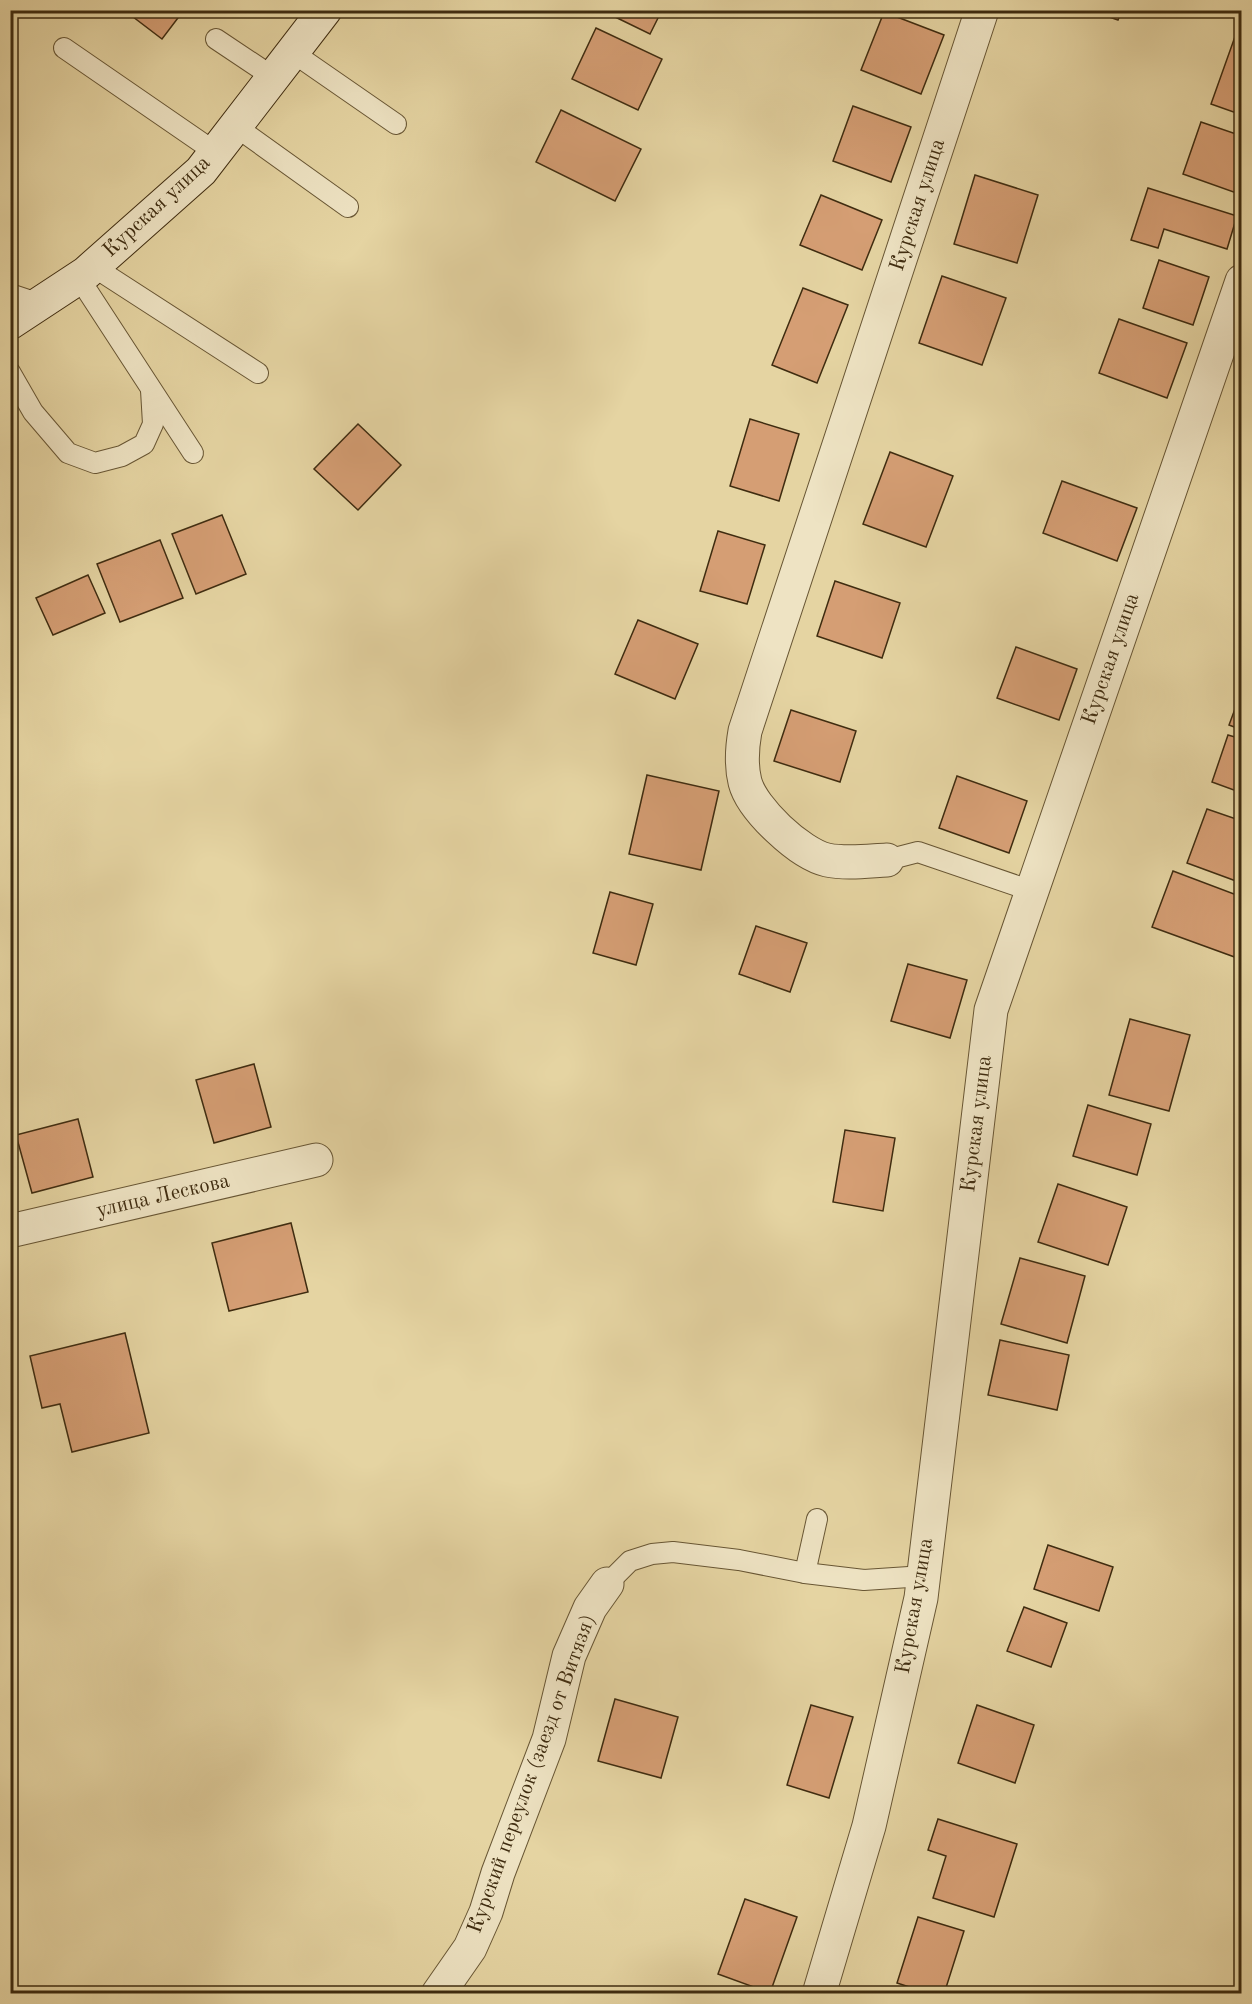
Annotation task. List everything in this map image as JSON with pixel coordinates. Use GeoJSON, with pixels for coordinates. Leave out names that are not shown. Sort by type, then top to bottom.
{"type":"FeatureCollection","features":[{"type":"Feature","properties":{"kind":"street","name":"Курская улица"},"geometry":{"type":"LineString","coordinates":[[10,323],[25,299],[86,272],[201,171],[325,10]]}},
{"type":"Feature","properties":{"kind":"street","name":"Курская улица"},"geometry":{"type":"LineString","coordinates":[[887,860],[856,862],[826,860],[804,849],[766,817],[752,796],[746,783],[742,750],[745,731],[982,10]]}},
{"type":"Feature","properties":{"kind":"street","name":"Курская улица"},"geometry":{"type":"LineString","coordinates":[[819,1994],[868,1826],[921,1599],[991,1010],[1242,281]]}},
{"type":"Feature","properties":{"kind":"street","name":"улица Лескова"},"geometry":{"type":"LineString","coordinates":[[10,1231],[316,1160]]}},
{"type":"Feature","properties":{"kind":"street","name":"Курский переулок (заезд от Витязя)"},"geometry":{"type":"LineString","coordinates":[[438,1994],[470,1948],[486,1912],[498,1873],[549,1738],[569,1656],[590,1608],[607,1584]]}},
{"type":"Feature","properties":{"kind":"lane"},"geometry":{"type":"LineString","coordinates":[[216,39],[273,77]]}},
{"type":"Feature","properties":{"kind":"lane"},"geometry":{"type":"LineString","coordinates":[[64,48],[215,152]]}},
{"type":"Feature","properties":{"kind":"lane"},"geometry":{"type":"LineString","coordinates":[[292,52],[396,124]]}},
{"type":"Feature","properties":{"kind":"lane"},"geometry":{"type":"LineString","coordinates":[[235,126],[348,207]]}},
{"type":"Feature","properties":{"kind":"lane"},"geometry":{"type":"LineString","coordinates":[[86,272],[258,374]]}},
{"type":"Feature","properties":{"kind":"lane"},"geometry":{"type":"LineString","coordinates":[[86,272],[151,390],[193,453]]}},
{"type":"Feature","properties":{"kind":"lane"},"geometry":{"type":"LineString","coordinates":[[10,372],[33,412],[68,453],[94,462],[122,456],[144,444],[153,424],[151,390]]}},
{"type":"Feature","properties":{"kind":"lane"},"geometry":{"type":"LineString","coordinates":[[887,860],[918,852],[1032,891]]}},
{"type":"Feature","properties":{"kind":"lane"},"geometry":{"type":"LineString","coordinates":[[805,1573],[817,1519]]}},
{"type":"Feature","properties":{"kind":"lane"},"geometry":{"type":"LineString","coordinates":[[607,1584],[630,1561],[652,1554],[673,1552],[864,1580],[924,1576]]}},
{"type":"Feature","properties":{"kind":"building"},"geometry":{"type":"Polygon","coordinates":[[[124,10],[184,10],[162,39],[124,10]]]}},
{"type":"Feature","properties":{"kind":"building"},"geometry":{"type":"Polygon","coordinates":[[[608,10],[662,10],[650,34],[607,13],[608,10]]]}},
{"type":"Feature","properties":{"kind":"building"},"geometry":{"type":"Polygon","coordinates":[[[1089,10],[1122,10],[1118,20],[1089,10]]]}},
{"type":"Feature","properties":{"kind":"building"},"geometry":{"type":"Polygon","coordinates":[[[884,12],[944,35],[921,94],[861,70],[884,12]]]}},
{"type":"Feature","properties":{"kind":"building"},"geometry":{"type":"Polygon","coordinates":[[[596,28],[662,59],[638,110],[572,79],[596,28]]]}},
{"type":"Feature","properties":{"kind":"building"},"geometry":{"type":"Polygon","coordinates":[[[1237,31],[1242,33],[1242,115],[1211,104],[1237,31]]]}},
{"type":"Feature","properties":{"kind":"building"},"geometry":{"type":"Polygon","coordinates":[[[853,106],[911,127],[891,182],[833,161],[853,106]]]}},
{"type":"Feature","properties":{"kind":"building"},"geometry":{"type":"Polygon","coordinates":[[[561,110],[641,149],[615,201],[536,162],[561,110]]]}},
{"type":"Feature","properties":{"kind":"building"},"geometry":{"type":"Polygon","coordinates":[[[1201,122],[1242,136],[1242,195],[1183,174],[1201,122]]]}},
{"type":"Feature","properties":{"kind":"building"},"geometry":{"type":"Polygon","coordinates":[[[975,175],[1038,195],[1017,263],[954,244],[975,175]]]}},
{"type":"Feature","properties":{"kind":"building"},"geometry":{"type":"Polygon","coordinates":[[[1148,188],[1237,216],[1227,249],[1164,229],[1158,248],[1131,240],[1148,188]]]}},
{"type":"Feature","properties":{"kind":"building"},"geometry":{"type":"Polygon","coordinates":[[[821,195],[882,220],[862,270],[800,245],[821,195]]]}},
{"type":"Feature","properties":{"kind":"building"},"geometry":{"type":"Polygon","coordinates":[[[1159,260],[1209,277],[1193,325],[1143,308],[1159,260]]]}},
{"type":"Feature","properties":{"kind":"building"},"geometry":{"type":"Polygon","coordinates":[[[942,276],[1006,298],[982,365],[919,343],[942,276]]]}},
{"type":"Feature","properties":{"kind":"building"},"geometry":{"type":"Polygon","coordinates":[[[803,288],[848,305],[817,383],[772,365],[803,288]]]}},
{"type":"Feature","properties":{"kind":"building"},"geometry":{"type":"Polygon","coordinates":[[[1119,319],[1187,343],[1167,398],[1099,373],[1119,319]]]}},
{"type":"Feature","properties":{"kind":"building"},"geometry":{"type":"Polygon","coordinates":[[[750,419],[799,434],[779,501],[730,486],[750,419]]]}},
{"type":"Feature","properties":{"kind":"building"},"geometry":{"type":"Polygon","coordinates":[[[358,424],[401,465],[358,510],[314,469],[358,424]]]}},
{"type":"Feature","properties":{"kind":"building"},"geometry":{"type":"Polygon","coordinates":[[[890,452],[953,476],[926,547],[863,524],[890,452]]]}},
{"type":"Feature","properties":{"kind":"building"},"geometry":{"type":"Polygon","coordinates":[[[1062,481],[1137,508],[1117,561],[1043,533],[1062,481]]]}},
{"type":"Feature","properties":{"kind":"building"},"geometry":{"type":"Polygon","coordinates":[[[222,515],[246,574],[196,594],[172,534],[222,515]]]}},
{"type":"Feature","properties":{"kind":"building"},"geometry":{"type":"Polygon","coordinates":[[[718,531],[765,545],[747,604],[700,591],[718,531]]]}},
{"type":"Feature","properties":{"kind":"building"},"geometry":{"type":"Polygon","coordinates":[[[160,540],[183,598],[120,622],[97,564],[160,540]]]}},
{"type":"Feature","properties":{"kind":"building"},"geometry":{"type":"Polygon","coordinates":[[[88,575],[105,613],[53,635],[36,598],[88,575]]]}},
{"type":"Feature","properties":{"kind":"building"},"geometry":{"type":"Polygon","coordinates":[[[835,581],[900,603],[882,658],[817,636],[835,581]]]}},
{"type":"Feature","properties":{"kind":"building"},"geometry":{"type":"Polygon","coordinates":[[[638,620],[698,644],[675,699],[615,674],[638,620]]]}},
{"type":"Feature","properties":{"kind":"building"},"geometry":{"type":"Polygon","coordinates":[[[1016,647],[1077,669],[1059,720],[997,698],[1016,647]]]}},
{"type":"Feature","properties":{"kind":"building"},"geometry":{"type":"Polygon","coordinates":[[[1242,690],[1242,730],[1229,725],[1242,690]]]}},
{"type":"Feature","properties":{"kind":"building"},"geometry":{"type":"Polygon","coordinates":[[[791,710],[856,731],[840,782],[774,761],[791,710]]]}},
{"type":"Feature","properties":{"kind":"building"},"geometry":{"type":"Polygon","coordinates":[[[1228,735],[1242,739],[1242,793],[1212,782],[1228,735]]]}},
{"type":"Feature","properties":{"kind":"building"},"geometry":{"type":"Polygon","coordinates":[[[647,775],[719,791],[701,870],[629,854],[647,775]]]}},
{"type":"Feature","properties":{"kind":"building"},"geometry":{"type":"Polygon","coordinates":[[[957,776],[1027,801],[1009,853],[939,828],[957,776]]]}},
{"type":"Feature","properties":{"kind":"building"},"geometry":{"type":"Polygon","coordinates":[[[1207,809],[1242,821],[1242,867],[1236,881],[1187,863],[1207,809]]]}},
{"type":"Feature","properties":{"kind":"building"},"geometry":{"type":"Polygon","coordinates":[[[1173,871],[1242,897],[1242,955],[1240,959],[1152,927],[1173,871]]]}},
{"type":"Feature","properties":{"kind":"building"},"geometry":{"type":"Polygon","coordinates":[[[610,892],[653,904],[636,965],[593,953],[610,892]]]}},
{"type":"Feature","properties":{"kind":"building"},"geometry":{"type":"Polygon","coordinates":[[[756,926],[807,943],[790,992],[739,974],[756,926]]]}},
{"type":"Feature","properties":{"kind":"building"},"geometry":{"type":"Polygon","coordinates":[[[908,964],[967,980],[950,1038],[891,1021],[908,964]]]}},
{"type":"Feature","properties":{"kind":"building"},"geometry":{"type":"Polygon","coordinates":[[[1130,1019],[1190,1035],[1169,1111],[1109,1095],[1130,1019]]]}},
{"type":"Feature","properties":{"kind":"building"},"geometry":{"type":"Polygon","coordinates":[[[254,1064],[271,1127],[214,1143],[196,1080],[254,1064]]]}},
{"type":"Feature","properties":{"kind":"building"},"geometry":{"type":"Polygon","coordinates":[[[1088,1105],[1151,1124],[1137,1175],[1073,1156],[1088,1105]]]}},
{"type":"Feature","properties":{"kind":"building"},"geometry":{"type":"Polygon","coordinates":[[[78,1119],[93,1177],[32,1193],[16,1135],[78,1119]]]}},
{"type":"Feature","properties":{"kind":"building"},"geometry":{"type":"Polygon","coordinates":[[[845,1130],[895,1138],[883,1211],[833,1202],[845,1130]]]}},
{"type":"Feature","properties":{"kind":"building"},"geometry":{"type":"Polygon","coordinates":[[[1058,1184],[1127,1207],[1108,1265],[1038,1242],[1058,1184]]]}},
{"type":"Feature","properties":{"kind":"building"},"geometry":{"type":"Polygon","coordinates":[[[291,1223],[308,1292],[229,1311],[212,1243],[291,1223]]]}},
{"type":"Feature","properties":{"kind":"building"},"geometry":{"type":"Polygon","coordinates":[[[1020,1258],[1085,1276],[1067,1343],[1001,1324],[1020,1258]]]}},
{"type":"Feature","properties":{"kind":"building"},"geometry":{"type":"Polygon","coordinates":[[[125,1333],[149,1433],[72,1452],[60,1404],[42,1408],[30,1356],[125,1333]]]}},
{"type":"Feature","properties":{"kind":"building"},"geometry":{"type":"Polygon","coordinates":[[[1000,1340],[1069,1355],[1057,1410],[988,1395],[1000,1340]]]}},
{"type":"Feature","properties":{"kind":"building"},"geometry":{"type":"Polygon","coordinates":[[[1048,1545],[1113,1567],[1099,1611],[1034,1589],[1048,1545]]]}},
{"type":"Feature","properties":{"kind":"building"},"geometry":{"type":"Polygon","coordinates":[[[1024,1607],[1067,1623],[1051,1667],[1007,1651],[1024,1607]]]}},
{"type":"Feature","properties":{"kind":"building"},"geometry":{"type":"Polygon","coordinates":[[[615,1699],[678,1717],[661,1778],[598,1761],[615,1699]]]}},
{"type":"Feature","properties":{"kind":"building"},"geometry":{"type":"Polygon","coordinates":[[[811,1705],[853,1717],[829,1798],[787,1785],[811,1705]]]}},
{"type":"Feature","properties":{"kind":"building"},"geometry":{"type":"Polygon","coordinates":[[[977,1705],[1034,1725],[1015,1783],[958,1763],[977,1705]]]}},
{"type":"Feature","properties":{"kind":"building"},"geometry":{"type":"Polygon","coordinates":[[[938,1819],[1017,1844],[994,1917],[933,1898],[946,1856],[928,1850],[938,1819]]]}},
{"type":"Feature","properties":{"kind":"building"},"geometry":{"type":"Polygon","coordinates":[[[745,1899],[797,1917],[770,1993],[718,1974],[745,1899]]]}},
{"type":"Feature","properties":{"kind":"building"},"geometry":{"type":"Polygon","coordinates":[[[918,1917],[964,1931],[944,1994],[931,1994],[897,1983],[918,1917]]]}}]}
